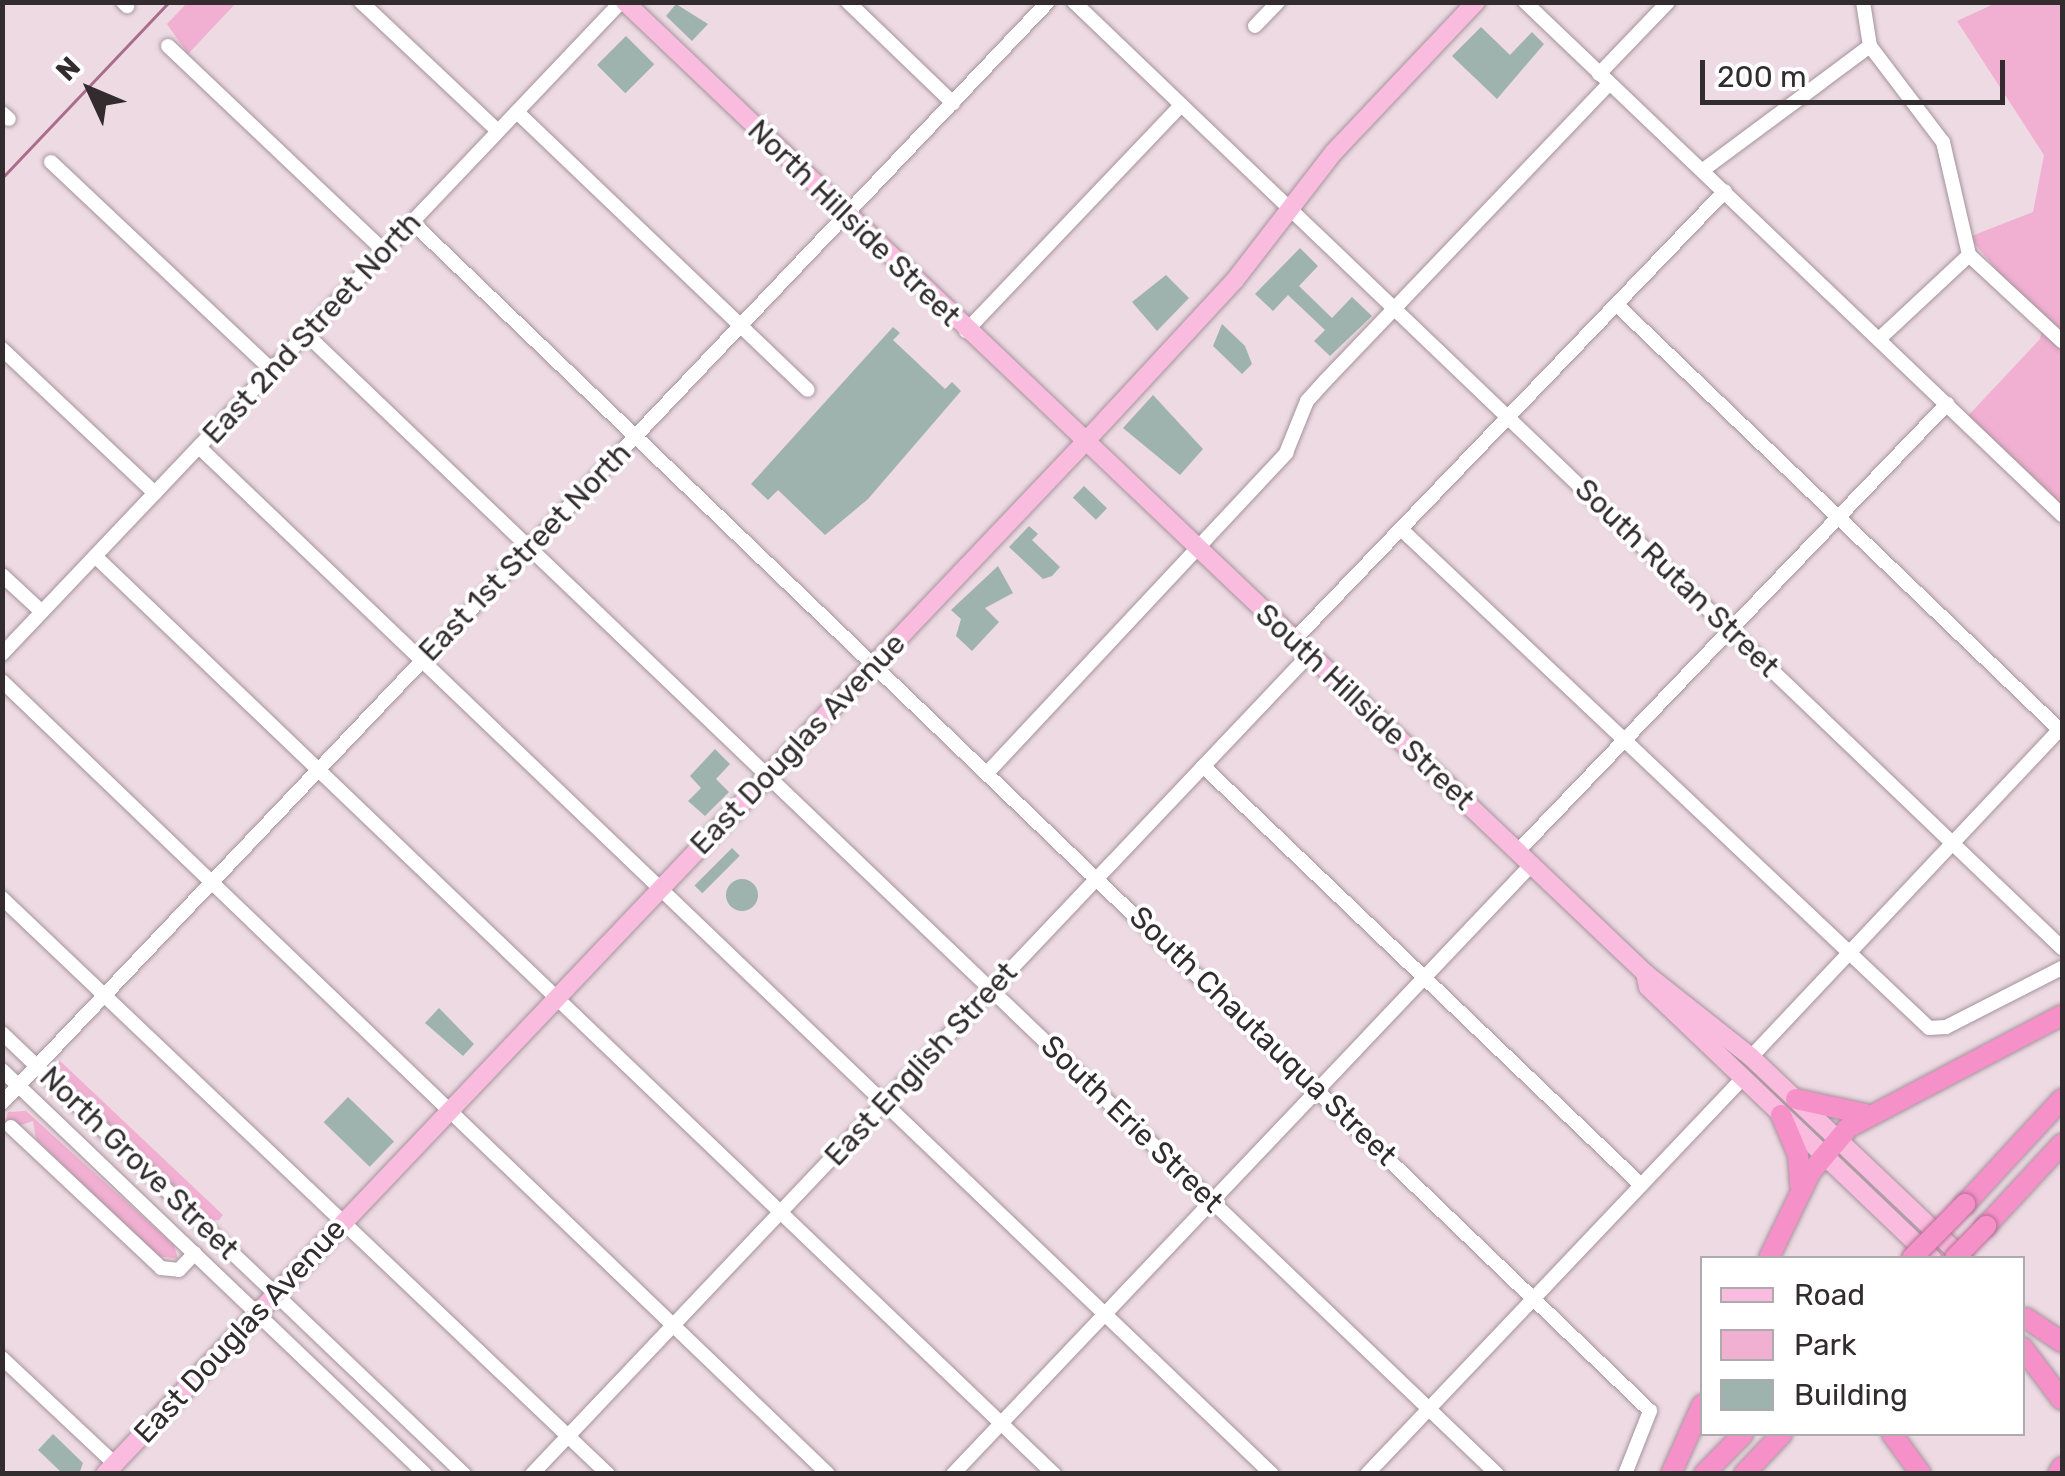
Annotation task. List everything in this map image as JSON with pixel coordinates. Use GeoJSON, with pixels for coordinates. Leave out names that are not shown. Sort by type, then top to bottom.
{"type":"FeatureCollection","features":[{"type":"Feature","properties":{"kind":"highway"},"geometry":{"type":"LineString","coordinates":[[1770,1256],[1799,1193],[1839,1140],[1872,1112],[2062,1015]]}},
{"type":"Feature","properties":{"kind":"highway"},"geometry":{"type":"LineString","coordinates":[[1796,1099],[1838,1114],[1872,1112]]}},
{"type":"Feature","properties":{"kind":"highway"},"geometry":{"type":"LineString","coordinates":[[1914,1256],[2062,1099]]}},
{"type":"Feature","properties":{"kind":"highway"},"geometry":{"type":"LineString","coordinates":[[1781,1116],[1798,1155],[1799,1193]]}},
{"type":"Feature","properties":{"kind":"highway"},"geometry":{"type":"LineString","coordinates":[[1957,1256],[2062,1144]]}},
{"type":"Feature","properties":{"kind":"highway"},"geometry":{"type":"LineString","coordinates":[[2025,1186],[2062,1162]]}},
{"type":"Feature","properties":{"kind":"highway"},"geometry":{"type":"LineString","coordinates":[[2025,1317],[2062,1342]]}},
{"type":"Feature","properties":{"kind":"highway"},"geometry":{"type":"LineString","coordinates":[[2025,1350],[2062,1400]]}},
{"type":"Feature","properties":{"kind":"highway"},"geometry":{"type":"LineString","coordinates":[[1671,1474],[1700,1409]]}},
{"type":"Feature","properties":{"kind":"highway"},"geometry":{"type":"LineString","coordinates":[[1704,1474],[1741,1436]]}},
{"type":"Feature","properties":{"kind":"highway"},"geometry":{"type":"LineString","coordinates":[[1744,1474],[1780,1436]]}},
{"type":"Feature","properties":{"kind":"highway"},"geometry":{"type":"LineString","coordinates":[[1893,1436],[1921,1474]]}},
{"type":"Feature","properties":{"kind":"highway"},"geometry":{"type":"LineString","coordinates":[[2058,1474],[2062,1467]]}},
{"type":"Feature","properties":{"kind":"main road","name":"North Hillside Street"},"geometry":{"type":"LineString","coordinates":[[623,2],[1085,442]]}},
{"type":"Feature","properties":{"kind":"main road","name":"East Douglas Avenue"},"geometry":{"type":"LineString","coordinates":[[110,1468],[1085,442],[1292,209],[1334,152],[1476,2]]}},
{"type":"Feature","properties":{"kind":"main road","name":"South Hillside Street"},"geometry":{"type":"LineString","coordinates":[[1085,442],[1645,973],[1751,1057],[1962,1256]]}},
{"type":"Feature","properties":{"kind":"main road","name":"South Hillside Street"},"geometry":{"type":"LineString","coordinates":[[1645,973],[1648,987],[1930,1256]]}},
{"type":"Feature","properties":{"kind":"main road"},"geometry":{"type":"LineString","coordinates":[[2025,1317],[2062,1353]]}},
{"type":"Feature","properties":{"kind":"main road"},"geometry":{"type":"LineString","coordinates":[[2025,1349],[2062,1383]]}},
{"type":"Feature","properties":{"kind":"street"},"geometry":{"type":"LineString","coordinates":[[361,2],[498,131]]}},
{"type":"Feature","properties":{"kind":"street","name":"East 2nd Street North"},"geometry":{"type":"LineString","coordinates":[[2,654],[623,2]]}},
{"type":"Feature","properties":{"kind":"street"},"geometry":{"type":"LineString","coordinates":[[848,2],[953,103]]}},
{"type":"Feature","properties":{"kind":"street","name":"East 1st Street North"},"geometry":{"type":"LineString","coordinates":[[2,1106],[1048,2]]}},
{"type":"Feature","properties":{"kind":"street","name":"South Rutan Street"},"geometry":{"type":"LineString","coordinates":[[1074,2],[2062,948]]}},
{"type":"Feature","properties":{"kind":"street"},"geometry":{"type":"LineString","coordinates":[[1256,26],[1278,2]]}},
{"type":"Feature","properties":{"kind":"street"},"geometry":{"type":"LineString","coordinates":[[1524,2],[2062,515]]}},
{"type":"Feature","properties":{"kind":"street"},"geometry":{"type":"LineString","coordinates":[[988,772],[1286,453],[1307,402],[1604,79],[1668,2]]}},
{"type":"Feature","properties":{"kind":"street"},"geometry":{"type":"LineString","coordinates":[[1863,2],[1870,46],[1943,142],[1969,255],[2062,341]]}},
{"type":"Feature","properties":{"kind":"street"},"geometry":{"type":"LineString","coordinates":[[168,46],[384,251]]}},
{"type":"Feature","properties":{"kind":"street"},"geometry":{"type":"LineString","coordinates":[[1703,170],[1870,46]]}},
{"type":"Feature","properties":{"kind":"street"},"geometry":{"type":"LineString","coordinates":[[966,331],[1181,105]]}},
{"type":"Feature","properties":{"kind":"street"},"geometry":{"type":"LineString","coordinates":[[517,112],[808,390]]}},
{"type":"Feature","properties":{"kind":"street"},"geometry":{"type":"LineString","coordinates":[[52,162],[272,370]]}},
{"type":"Feature","properties":{"kind":"street"},"geometry":{"type":"LineString","coordinates":[[1294,640],[1724,191]]}},
{"type":"Feature","properties":{"kind":"street","name":"South Chautauqua Street"},"geometry":{"type":"LineString","coordinates":[[412,222],[1650,1411],[1625,1474]]}},
{"type":"Feature","properties":{"kind":"street"},"geometry":{"type":"LineString","coordinates":[[1879,340],[1969,255]]}},
{"type":"Feature","properties":{"kind":"street"},"geometry":{"type":"LineString","coordinates":[[1616,304],[2062,729],[1751,1057]]}},
{"type":"Feature","properties":{"kind":"street","name":"South Erie Street"},"geometry":{"type":"LineString","coordinates":[[306,334],[1497,1474]]}},
{"type":"Feature","properties":{"kind":"street"},"geometry":{"type":"LineString","coordinates":[[2,349],[155,493]]}},
{"type":"Feature","properties":{"kind":"street"},"geometry":{"type":"LineString","coordinates":[[953,1474],[1424,976],[1623,742],[1947,404]]}},
{"type":"Feature","properties":{"kind":"street"},"geometry":{"type":"LineString","coordinates":[[199,446],[1272,1474]]}},
{"type":"Feature","properties":{"kind":"street"},"geometry":{"type":"LineString","coordinates":[[1402,529],[1929,1028],[2062,968]]}},
{"type":"Feature","properties":{"kind":"street"},"geometry":{"type":"LineString","coordinates":[[95,556],[554,1000],[1054,1474]]}},
{"type":"Feature","properties":{"kind":"street"},"geometry":{"type":"LineString","coordinates":[[2,574],[42,612]]}},
{"type":"Feature","properties":{"kind":"street","name":"East English Street"},"geometry":{"type":"LineString","coordinates":[[532,1474],[1309,654]]}},
{"type":"Feature","properties":{"kind":"street"},"geometry":{"type":"LineString","coordinates":[[2,681],[828,1474]]}},
{"type":"Feature","properties":{"kind":"street"},"geometry":{"type":"LineString","coordinates":[[1203,766],[1641,1186]]}},
{"type":"Feature","properties":{"kind":"street"},"geometry":{"type":"LineString","coordinates":[[2,898],[608,1474]]}},
{"type":"Feature","properties":{"kind":"street","name":"North Grove Street"},"geometry":{"type":"LineString","coordinates":[[2,1032],[464,1474]]}},
{"type":"Feature","properties":{"kind":"street","name":"North Grove Street"},"geometry":{"type":"LineString","coordinates":[[2,1070],[425,1474]]}},
{"type":"Feature","properties":{"kind":"street"},"geometry":{"type":"LineString","coordinates":[[1368,1474],[1742,1078]]}},
{"type":"Feature","properties":{"kind":"street"},"geometry":{"type":"LineString","coordinates":[[2,1106],[28,1106],[51,1116]]}},
{"type":"Feature","properties":{"kind":"street"},"geometry":{"type":"LineString","coordinates":[[11,1127],[171,1272],[195,1253]]}},
{"type":"Feature","properties":{"kind":"street"},"geometry":{"type":"LineString","coordinates":[[2,1358],[110,1468]]}},
{"type":"Feature","properties":{"kind":"green space"},"geometry":{"type":"Polygon","coordinates":[[[187,3],[236,3],[188,54],[167,24],[187,3]]]}},
{"type":"Feature","properties":{"kind":"green space"},"geometry":{"type":"Polygon","coordinates":[[[1996,3],[2062,3],[2062,509],[1966,418],[2040,339],[2043,325],[1969,237],[2033,212],[2044,155],[1957,21],[1996,3]]]}},
{"type":"Feature","properties":{"kind":"green space"},"geometry":{"type":"Polygon","coordinates":[[[58,1059],[223,1215],[219,1220],[211,1221],[58,1075],[58,1059]]]}},
{"type":"Feature","properties":{"kind":"green space"},"geometry":{"type":"Polygon","coordinates":[[[26,1111],[174,1245],[178,1259],[157,1256],[36,1139],[33,1121],[3,1131],[8,1112],[26,1111]]]}},
{"type":"Feature","properties":{"kind":"building"},"geometry":{"type":"Polygon","coordinates":[[[676,4],[708,24],[692,41],[666,16],[676,4]]]}},
{"type":"Feature","properties":{"kind":"building"},"geometry":{"type":"Polygon","coordinates":[[[1481,27],[1510,55],[1532,32],[1544,44],[1497,99],[1452,56],[1481,27]]]}},
{"type":"Feature","properties":{"kind":"building"},"geometry":{"type":"Polygon","coordinates":[[[626,36],[654,64],[625,93],[597,65],[626,36]]]}},
{"type":"Feature","properties":{"kind":"building"},"geometry":{"type":"Polygon","coordinates":[[[1300,248],[1318,266],[1299,286],[1332,318],[1352,297],[1372,316],[1330,356],[1314,341],[1325,330],[1288,295],[1273,311],[1255,294],[1300,248]]]}},
{"type":"Feature","properties":{"kind":"building"},"geometry":{"type":"Polygon","coordinates":[[[1166,275],[1189,298],[1157,331],[1132,302],[1166,275]]]}},
{"type":"Feature","properties":{"kind":"building"},"geometry":{"type":"Polygon","coordinates":[[[1222,324],[1245,346],[1252,364],[1242,374],[1213,346],[1222,324]]]}},
{"type":"Feature","properties":{"kind":"building"},"geometry":{"type":"Polygon","coordinates":[[[893,327],[900,333],[893,340],[945,389],[952,382],[961,391],[868,499],[825,535],[778,490],[768,500],[751,484],[893,327]]]}},
{"type":"Feature","properties":{"kind":"building"},"geometry":{"type":"Polygon","coordinates":[[[1153,395],[1203,449],[1180,475],[1123,428],[1153,395]]]}},
{"type":"Feature","properties":{"kind":"building"},"geometry":{"type":"Polygon","coordinates":[[[1084,486],[1107,508],[1096,520],[1073,498],[1084,486]]]}},
{"type":"Feature","properties":{"kind":"building"},"geometry":{"type":"Polygon","coordinates":[[[1029,526],[1038,534],[1032,540],[1060,567],[1052,576],[1043,579],[1009,547],[1029,526]]]}},
{"type":"Feature","properties":{"kind":"building"},"geometry":{"type":"Polygon","coordinates":[[[998,566],[1013,593],[985,608],[999,622],[972,651],[956,636],[961,619],[951,610],[998,566]]]}},
{"type":"Feature","properties":{"kind":"building"},"geometry":{"type":"Polygon","coordinates":[[[715,749],[730,764],[716,779],[729,792],[705,816],[688,801],[701,788],[690,776],[715,749]]]}},
{"type":"Feature","properties":{"kind":"building"},"geometry":{"type":"Polygon","coordinates":[[[732,848],[740,856],[702,893],[695,885],[732,848]]]}},
{"type":"Feature","properties":{"kind":"building"},"geometry":{"type":"Polygon","coordinates":[[[742,879],[754,883],[758,895],[754,907],[742,911],[730,907],[726,895],[730,883],[742,879]]]}},
{"type":"Feature","properties":{"kind":"building"},"geometry":{"type":"Polygon","coordinates":[[[439,1008],[474,1044],[463,1056],[425,1023],[439,1008]]]}},
{"type":"Feature","properties":{"kind":"building"},"geometry":{"type":"Polygon","coordinates":[[[348,1097],[394,1141],[370,1167],[324,1122],[348,1097]]]}},
{"type":"Feature","properties":{"kind":"building"},"geometry":{"type":"Polygon","coordinates":[[[53,1434],[83,1463],[79,1474],[63,1474],[38,1450],[53,1434]]]}},
{"type":"Feature","properties":{"kind":"waterway"},"geometry":{"type":"LineString","coordinates":[[2,178],[169,2]]}}]}
